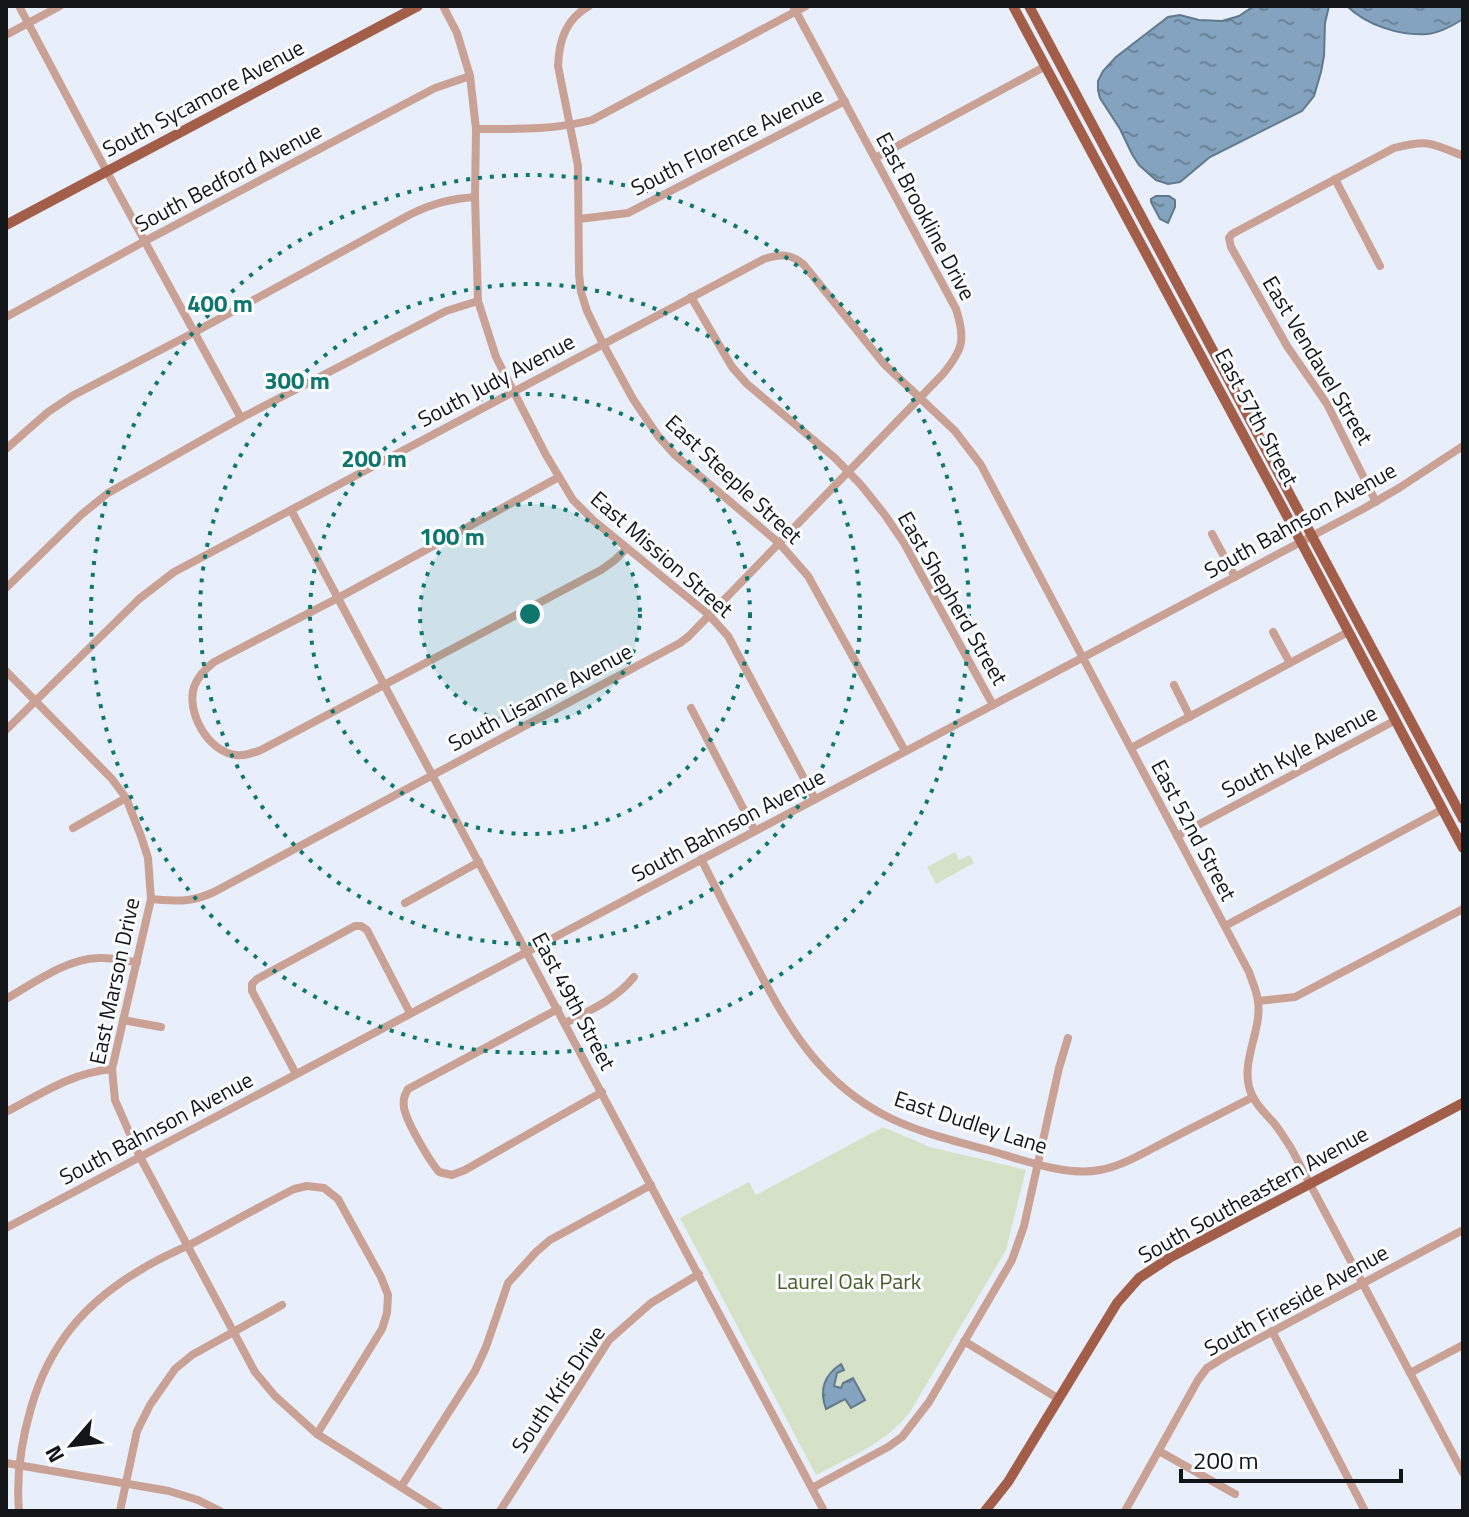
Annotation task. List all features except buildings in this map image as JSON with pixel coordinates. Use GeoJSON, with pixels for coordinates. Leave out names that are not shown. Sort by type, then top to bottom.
{"type":"FeatureCollection","features":[{"type":"Feature","properties":{"kind":"main road","name":"South Sycamore Avenue"},"geometry":{"type":"LineString","coordinates":[[6,225],[418,6]]}},
{"type":"Feature","properties":{"kind":"main road","name":"East 57th Street"},"geometry":{"type":"LineString","coordinates":[[1013,6],[1463,848]]}},
{"type":"Feature","properties":{"kind":"main road","name":"East 57th Street"},"geometry":{"type":"LineString","coordinates":[[1029,6],[1463,819]]}},
{"type":"Feature","properties":{"kind":"main road","name":"South Southeastern Avenue"},"geometry":{"type":"LineString","coordinates":[[985,1511],[1008,1482],[1117,1303],[1139,1278],[1171,1257],[1463,1103]]}},
{"type":"Feature","properties":{"kind":"street"},"geometry":{"type":"LineString","coordinates":[[19,6],[241,418]]}},
{"type":"Feature","properties":{"kind":"street"},"geometry":{"type":"LineString","coordinates":[[6,35],[60,6]]}},
{"type":"Feature","properties":{"kind":"street","name":"East Mission Street"},"geometry":{"type":"LineString","coordinates":[[443,6],[457,33],[470,76],[476,129],[478,301],[488,336],[513,391],[573,500],[721,628],[737,650],[815,799]]}},
{"type":"Feature","properties":{"kind":"street","name":"East Steeple Street"},"geometry":{"type":"LineString","coordinates":[[589,6],[571,20],[558,53],[578,166],[579,274],[587,311],[633,399],[658,436],[675,455],[779,543],[800,565],[816,588],[905,751]]}},
{"type":"Feature","properties":{"kind":"street"},"geometry":{"type":"LineString","coordinates":[[476,129],[527,130],[592,120],[794,9],[806,6]]}},
{"type":"Feature","properties":{"kind":"street","name":"East Brookline Drive"},"geometry":{"type":"LineString","coordinates":[[794,9],[956,309],[962,327],[957,358],[887,432]]}},
{"type":"Feature","properties":{"kind":"street"},"geometry":{"type":"LineString","coordinates":[[875,158],[1046,66]]}},
{"type":"Feature","properties":{"kind":"street","name":"South Bedford Avenue"},"geometry":{"type":"LineString","coordinates":[[6,317],[435,88],[470,76]]}},
{"type":"Feature","properties":{"kind":"street","name":"South Florence Avenue"},"geometry":{"type":"LineString","coordinates":[[579,219],[615,216],[636,210],[845,101]]}},
{"type":"Feature","properties":{"kind":"street"},"geometry":{"type":"LineString","coordinates":[[1380,266],[1335,179],[1394,148],[1410,144],[1429,142],[1463,156]]}},
{"type":"Feature","properties":{"kind":"street","name":"East Vendavel Street"},"geometry":{"type":"LineString","coordinates":[[1335,179],[1229,238],[1231,247],[1287,346],[1327,404],[1376,502]]}},
{"type":"Feature","properties":{"kind":"street"},"geometry":{"type":"LineString","coordinates":[[6,449],[48,412],[72,396],[411,214],[434,203],[475,197]]}},
{"type":"Feature","properties":{"kind":"street","name":"East 52nd Street"},"geometry":{"type":"LineString","coordinates":[[787,254],[804,265],[884,364],[955,431],[981,465],[1249,972],[1258,1001],[1247,1068],[1248,1085],[1253,1097]]}},
{"type":"Feature","properties":{"kind":"street","name":"South Judy Avenue"},"geometry":{"type":"LineString","coordinates":[[6,730],[153,586],[174,572],[764,259],[787,254]]}},
{"type":"Feature","properties":{"kind":"street","name":"East Shepherd Street"},"geometry":{"type":"LineString","coordinates":[[691,297],[732,367],[747,384],[835,458],[877,505],[904,543],[993,705]]}},
{"type":"Feature","properties":{"kind":"street"},"geometry":{"type":"LineString","coordinates":[[6,588],[108,493],[241,418],[446,311],[478,301]]}},
{"type":"Feature","properties":{"kind":"street","name":"South Lisanne Avenue"},"geometry":{"type":"LineString","coordinates":[[151,899],[183,902],[198,899],[680,643],[887,432]]}},
{"type":"Feature","properties":{"kind":"street","name":"South Bahnson Avenue"},"geometry":{"type":"LineString","coordinates":[[6,1228],[1313,536],[1376,502],[1463,446]]}},
{"type":"Feature","properties":{"kind":"street"},"geometry":{"type":"LineString","coordinates":[[559,477],[214,662],[204,670],[192,698],[194,711],[212,744],[235,755],[247,755],[274,743],[601,570],[627,548]]}},
{"type":"Feature","properties":{"kind":"street","name":"East 49th Street"},"geometry":{"type":"LineString","coordinates":[[291,510],[824,1511]]}},
{"type":"Feature","properties":{"kind":"street"},"geometry":{"type":"LineString","coordinates":[[1212,534],[1235,577]]}},
{"type":"Feature","properties":{"kind":"street"},"geometry":{"type":"LineString","coordinates":[[1273,632],[1290,663]]}},
{"type":"Feature","properties":{"kind":"street"},"geometry":{"type":"LineString","coordinates":[[1131,748],[1348,632]]}},
{"type":"Feature","properties":{"kind":"street","name":"East Marson Drive"},"geometry":{"type":"LineString","coordinates":[[6,671],[96,762],[126,798],[148,858],[151,899],[112,1069],[115,1100],[140,1157],[255,1372],[275,1396],[317,1434],[439,1511]]}},
{"type":"Feature","properties":{"kind":"street"},"geometry":{"type":"LineString","coordinates":[[1174,685],[1190,717]]}},
{"type":"Feature","properties":{"kind":"street"},"geometry":{"type":"LineString","coordinates":[[691,708],[755,831]]}},
{"type":"Feature","properties":{"kind":"street","name":"South Kyle Avenue"},"geometry":{"type":"LineString","coordinates":[[1177,836],[1396,720]]}},
{"type":"Feature","properties":{"kind":"street"},"geometry":{"type":"LineString","coordinates":[[73,828],[126,798]]}},
{"type":"Feature","properties":{"kind":"street"},"geometry":{"type":"LineString","coordinates":[[1225,926],[1443,809]]}},
{"type":"Feature","properties":{"kind":"street","name":"East Dudley Lane"},"geometry":{"type":"LineString","coordinates":[[701,859],[773,998],[813,1060],[867,1105],[890,1118],[1038,1164],[1085,1172],[1115,1166],[1253,1097]]}},
{"type":"Feature","properties":{"kind":"street"},"geometry":{"type":"LineString","coordinates":[[405,903],[479,862]]}},
{"type":"Feature","properties":{"kind":"street"},"geometry":{"type":"LineString","coordinates":[[1258,1001],[1295,997],[1463,909]]}},
{"type":"Feature","properties":{"kind":"street"},"geometry":{"type":"LineString","coordinates":[[296,1074],[252,991],[252,984],[355,926],[367,930],[410,1013]]}},
{"type":"Feature","properties":{"kind":"street"},"geometry":{"type":"LineString","coordinates":[[6,999],[77,962],[103,957],[137,962]]}},
{"type":"Feature","properties":{"kind":"street"},"geometry":{"type":"LineString","coordinates":[[565,1023],[611,999],[624,990],[634,977]]}},
{"type":"Feature","properties":{"kind":"street"},"geometry":{"type":"LineString","coordinates":[[558,1009],[408,1089],[404,1096],[405,1112],[417,1136],[439,1172],[452,1175],[602,1092]]}},
{"type":"Feature","properties":{"kind":"street"},"geometry":{"type":"LineString","coordinates":[[123,1020],[161,1027]]}},
{"type":"Feature","properties":{"kind":"street"},"geometry":{"type":"LineString","coordinates":[[812,1488],[902,1437],[929,1402],[1012,1260],[1024,1226],[1068,1038]]}},
{"type":"Feature","properties":{"kind":"street"},"geometry":{"type":"LineString","coordinates":[[6,1112],[71,1078],[112,1069]]}},
{"type":"Feature","properties":{"kind":"street"},"geometry":{"type":"LineString","coordinates":[[1253,1097],[1280,1132],[1310,1184],[1463,1473]]}},
{"type":"Feature","properties":{"kind":"street"},"geometry":{"type":"LineString","coordinates":[[401,1487],[479,1363],[508,1283],[550,1240],[651,1185]]}},
{"type":"Feature","properties":{"kind":"street"},"geometry":{"type":"LineString","coordinates":[[19,1511],[19,1466],[24,1431],[34,1397],[65,1335],[89,1307],[142,1269],[294,1189],[307,1186],[324,1188],[338,1199],[388,1295],[382,1329],[317,1434]]}},
{"type":"Feature","properties":{"kind":"street","name":"South Fireside Avenue"},"geometry":{"type":"LineString","coordinates":[[1125,1511],[1207,1368],[1463,1230]]}},
{"type":"Feature","properties":{"kind":"street","name":"South Kris Drive"},"geometry":{"type":"LineString","coordinates":[[500,1511],[609,1340],[651,1303],[699,1274]]}},
{"type":"Feature","properties":{"kind":"street"},"geometry":{"type":"LineString","coordinates":[[120,1511],[137,1431],[150,1405],[175,1369],[192,1355],[282,1305]]}},
{"type":"Feature","properties":{"kind":"street"},"geometry":{"type":"LineString","coordinates":[[1272,1331],[1365,1511]]}},
{"type":"Feature","properties":{"kind":"street"},"geometry":{"type":"LineString","coordinates":[[964,1341],[1059,1399]]}},
{"type":"Feature","properties":{"kind":"street"},"geometry":{"type":"LineString","coordinates":[[1410,1373],[1463,1345]]}},
{"type":"Feature","properties":{"kind":"street"},"geometry":{"type":"LineString","coordinates":[[1159,1451],[1235,1494]]}},
{"type":"Feature","properties":{"kind":"street"},"geometry":{"type":"LineString","coordinates":[[6,1463],[169,1491],[220,1511]]}},
{"type":"Feature","properties":{"kind":"green space"},"geometry":{"type":"Polygon","coordinates":[[[955,852],[959,860],[970,855],[974,863],[936,884],[927,867],[955,852]]]}},
{"type":"Feature","properties":{"kind":"green space","name":"Laurel Oak Park"},"geometry":{"type":"Polygon","coordinates":[[[883,1127],[930,1147],[1026,1170],[1006,1250],[910,1412],[879,1441],[816,1475],[680,1218],[749,1182],[756,1195],[883,1127]]]}},
{"type":"Feature","properties":{"kind":"water"},"geometry":{"type":"Polygon","coordinates":[[[1254,6],[1329,6],[1324,56],[1314,96],[1302,111],[1210,157],[1180,182],[1168,184],[1156,180],[1139,165],[1100,98],[1098,81],[1103,71],[1116,57],[1168,17],[1180,15],[1222,21],[1239,16],[1254,6]]]}},
{"type":"Feature","properties":{"kind":"water"},"geometry":{"type":"Polygon","coordinates":[[[1347,6],[1463,6],[1463,19],[1437,32],[1406,33],[1374,24],[1347,6]]]}},
{"type":"Feature","properties":{"kind":"water"},"geometry":{"type":"Polygon","coordinates":[[[1156,196],[1169,196],[1175,200],[1168,223],[1160,219],[1151,202],[1156,196]]]}},
{"type":"Feature","properties":{"kind":"water"},"geometry":{"type":"Polygon","coordinates":[[[841,1364],[844,1370],[837,1373],[834,1386],[841,1388],[843,1383],[853,1378],[865,1400],[851,1408],[845,1399],[826,1409],[824,1384],[830,1373],[841,1364]]]}}]}
